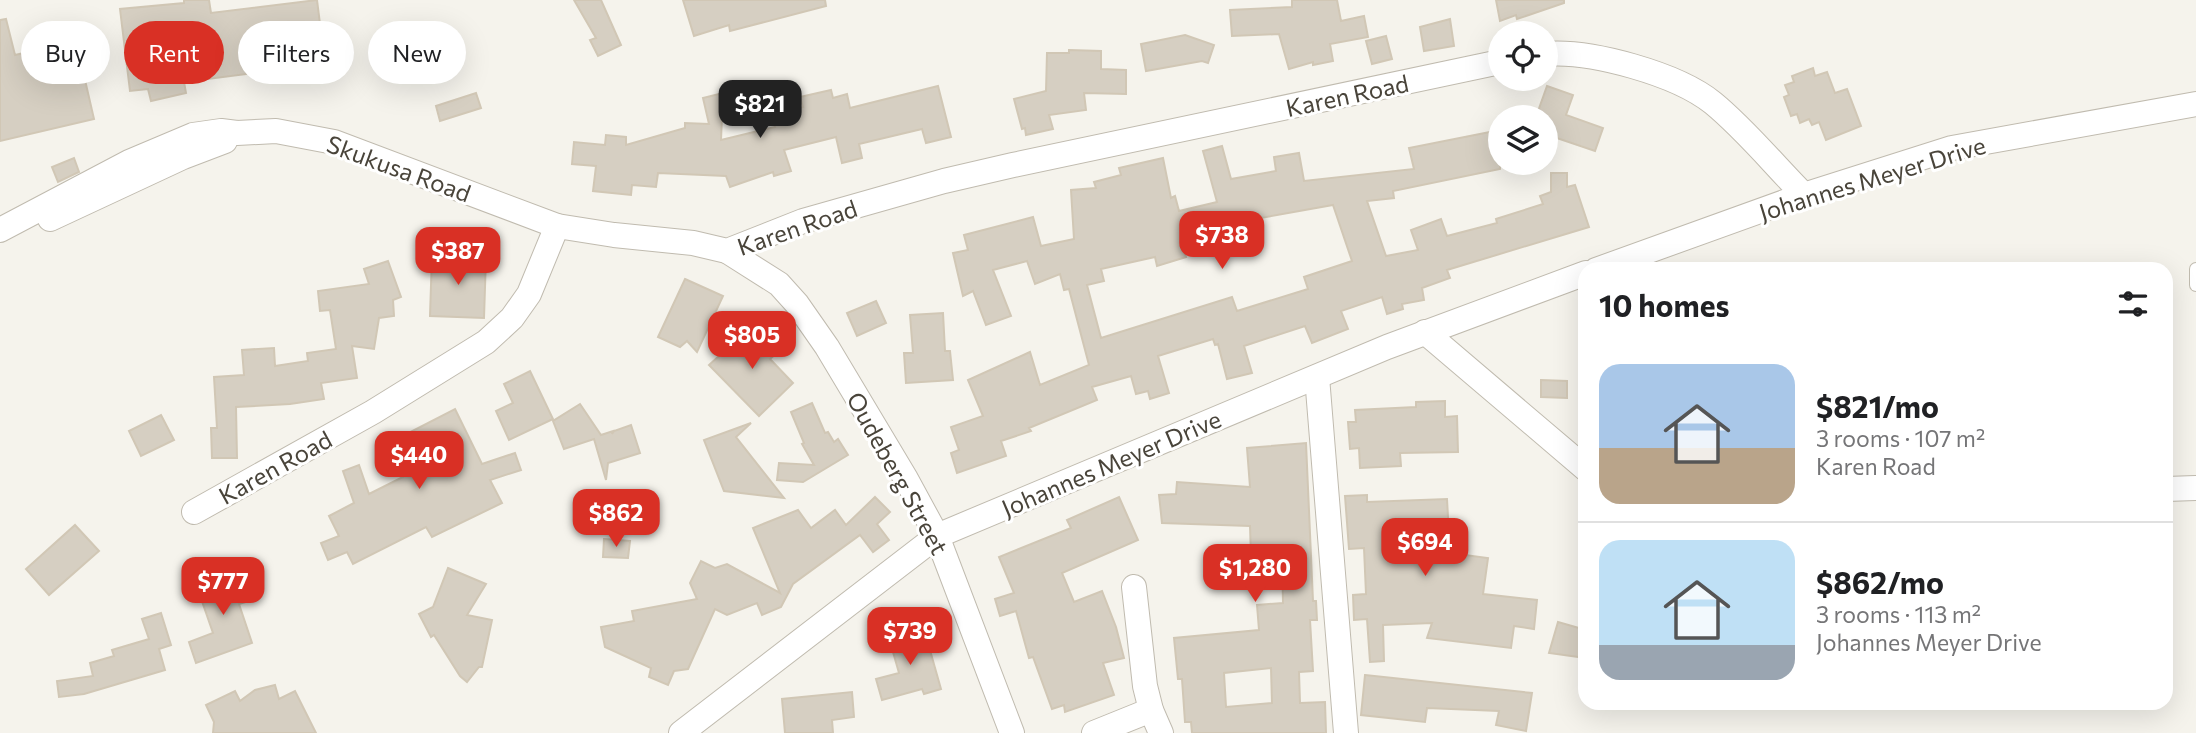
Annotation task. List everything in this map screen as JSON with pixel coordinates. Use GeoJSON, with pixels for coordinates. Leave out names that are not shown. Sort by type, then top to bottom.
{"type":"FeatureCollection","features":[{"type":"Feature","properties":{"kind":"street"},"geometry":{"type":"LineString","coordinates":[[1558,53],[1598,57],[1657,75],[1700,94],[1728,116],[1804,195]]}},
{"type":"Feature","properties":{"kind":"street","name":"Karen Road"},"geometry":{"type":"LineString","coordinates":[[194,512],[373,412],[486,342],[512,318],[529,294],[557,226],[693,243],[727,251],[803,221],[979,173],[1488,65]]}},
{"type":"Feature","properties":{"kind":"street","name":"Johannes Meyer Drive"},"geometry":{"type":"LineString","coordinates":[[1618,262],[1804,195],[1952,148],[2196,104]]}},
{"type":"Feature","properties":{"kind":"street","name":"Skukusa Road"},"geometry":{"type":"LineString","coordinates":[[0,243],[193,135],[221,131],[276,131],[334,142],[557,226]]}},
{"type":"Feature","properties":{"kind":"street","name":"Skukusa Road"},"geometry":{"type":"LineString","coordinates":[[0,230],[134,170]]}},
{"type":"Feature","properties":{"kind":"street","name":"Oudeberg Street"},"geometry":{"type":"LineString","coordinates":[[727,251],[779,284],[797,304],[827,347],[937,536],[1012,733]]}},
{"type":"Feature","properties":{"kind":"street","name":"Johannes Meyer Drive"},"geometry":{"type":"LineString","coordinates":[[681,733],[937,536],[1425,332],[1578,276]]}},
{"type":"Feature","properties":{"kind":"street"},"geometry":{"type":"LineString","coordinates":[[1425,332],[1578,462]]}},
{"type":"Feature","properties":{"kind":"street"},"geometry":{"type":"LineString","coordinates":[[1317,377],[1346,733]]}},
{"type":"Feature","properties":{"kind":"street"},"geometry":{"type":"LineString","coordinates":[[2173,488],[2196,488]]}},
{"type":"Feature","properties":{"kind":"street"},"geometry":{"type":"LineString","coordinates":[[1094,733],[1156,722],[1142,663],[1134,587]]}},
{"type":"Feature","properties":{"kind":"lane"},"geometry":{"type":"LineString","coordinates":[[2196,269],[2196,285]]}},
{"type":"Feature","properties":{"kind":"building"},"geometry":{"type":"Polygon","coordinates":[[[184,0],[209,0],[211,13],[317,0],[320,21],[238,21],[238,75],[224,77],[224,21],[124,21],[124,42],[120,9],[184,3],[184,0]]]}},
{"type":"Feature","properties":{"kind":"building"},"geometry":{"type":"Polygon","coordinates":[[[574,0],[601,0],[621,45],[598,56],[590,40],[596,38],[574,0]]]}},
{"type":"Feature","properties":{"kind":"building"},"geometry":{"type":"Polygon","coordinates":[[[683,0],[825,0],[826,6],[730,31],[729,25],[694,36],[683,0]]]}},
{"type":"Feature","properties":{"kind":"building"},"geometry":{"type":"Polygon","coordinates":[[[1292,0],[1337,0],[1341,21],[1364,16],[1368,37],[1330,44],[1333,61],[1313,65],[1313,62],[1289,69],[1279,34],[1232,36],[1230,10],[1292,7],[1292,0]]]}},
{"type":"Feature","properties":{"kind":"building"},"geometry":{"type":"Polygon","coordinates":[[[1496,0],[1564,0],[1564,3],[1517,19],[1516,15],[1500,21],[1496,0]]]}},
{"type":"Feature","properties":{"kind":"building"},"geometry":{"type":"Polygon","coordinates":[[[6,19],[15,55],[21,54],[21,84],[86,84],[94,119],[0,141],[0,20],[6,19]]]}},
{"type":"Feature","properties":{"kind":"building"},"geometry":{"type":"Polygon","coordinates":[[[1450,19],[1454,46],[1424,51],[1420,27],[1450,19]]]}},
{"type":"Feature","properties":{"kind":"building"},"geometry":{"type":"Polygon","coordinates":[[[1185,35],[1214,45],[1208,63],[1202,61],[1146,71],[1141,44],[1185,35]]]}},
{"type":"Feature","properties":{"kind":"building"},"geometry":{"type":"Polygon","coordinates":[[[1386,36],[1392,59],[1372,64],[1366,41],[1386,36]]]}},
{"type":"Feature","properties":{"kind":"building"},"geometry":{"type":"Polygon","coordinates":[[[1069,50],[1101,51],[1101,69],[1126,70],[1126,94],[1084,93],[1086,110],[1049,115],[1053,129],[1026,135],[1014,99],[1046,91],[1047,53],[1069,53],[1069,50]]]}},
{"type":"Feature","properties":{"kind":"building"},"geometry":{"type":"Polygon","coordinates":[[[1813,68],[1815,76],[1827,72],[1835,93],[1847,89],[1861,126],[1826,140],[1819,122],[1812,125],[1809,119],[1800,123],[1797,114],[1791,116],[1784,97],[1789,95],[1785,85],[1794,82],[1792,76],[1813,68]]]}},
{"type":"Feature","properties":{"kind":"building"},"geometry":{"type":"Polygon","coordinates":[[[129,84],[184,84],[186,93],[151,101],[148,89],[130,91],[129,84]]]}},
{"type":"Feature","properties":{"kind":"building"},"geometry":{"type":"Polygon","coordinates":[[[938,86],[951,137],[926,143],[922,129],[859,144],[862,158],[842,163],[836,137],[784,150],[791,171],[774,176],[773,172],[730,187],[726,176],[658,173],[656,187],[632,185],[631,195],[593,191],[596,166],[572,164],[574,142],[605,145],[606,135],[626,137],[626,145],[685,128],[685,123],[709,124],[703,98],[723,93],[721,140],[775,127],[772,115],[803,107],[800,97],[831,90],[833,98],[847,94],[850,108],[938,86]]]}},
{"type":"Feature","properties":{"kind":"building"},"geometry":{"type":"Polygon","coordinates":[[[1558,90],[1573,95],[1566,115],[1603,128],[1595,151],[1558,138],[1558,105],[1540,105],[1545,91],[1558,90]]]}},
{"type":"Feature","properties":{"kind":"building"},"geometry":{"type":"Polygon","coordinates":[[[476,93],[481,108],[440,121],[436,106],[476,93]]]}},
{"type":"Feature","properties":{"kind":"building"},"geometry":{"type":"Polygon","coordinates":[[[1488,132],[1488,171],[1393,191],[1394,198],[1367,201],[1386,256],[1418,250],[1411,230],[1441,219],[1447,236],[1497,223],[1496,219],[1543,204],[1540,196],[1551,192],[1551,175],[1558,173],[1567,173],[1567,187],[1575,185],[1589,227],[1447,270],[1450,278],[1422,288],[1424,300],[1402,304],[1403,309],[1387,314],[1382,297],[1341,311],[1348,329],[1312,343],[1305,326],[1244,346],[1252,373],[1227,379],[1218,344],[1215,345],[1213,339],[1158,356],[1169,393],[1150,399],[1148,391],[1136,394],[1131,376],[1092,387],[1097,400],[1029,428],[1031,431],[1001,441],[1006,456],[957,473],[951,453],[959,450],[951,427],[983,416],[968,380],[1030,352],[1040,385],[1089,365],[1069,289],[1064,290],[1060,274],[1035,284],[1027,261],[993,270],[1011,316],[986,325],[973,291],[963,296],[953,253],[968,250],[964,235],[1033,217],[1041,246],[1074,239],[1071,190],[1096,188],[1094,182],[1121,175],[1119,168],[1163,158],[1171,198],[1175,196],[1179,211],[1217,202],[1203,151],[1222,146],[1231,179],[1276,171],[1274,157],[1299,153],[1304,181],[1414,169],[1409,148],[1488,132]],[[1333,205],[1249,220],[1253,247],[1234,250],[1230,230],[1181,242],[1186,257],[1157,266],[1155,257],[1101,269],[1104,281],[1087,285],[1101,338],[1232,297],[1237,311],[1308,289],[1304,277],[1352,261],[1333,205]]]}},
{"type":"Feature","properties":{"kind":"building"},"geometry":{"type":"Polygon","coordinates":[[[74,158],[79,172],[58,182],[52,167],[74,158]]]}},
{"type":"Feature","properties":{"kind":"building"},"geometry":{"type":"Polygon","coordinates":[[[432,255],[486,257],[484,318],[430,316],[432,255]]]}},
{"type":"Feature","properties":{"kind":"building"},"geometry":{"type":"Polygon","coordinates":[[[388,261],[401,297],[393,300],[394,316],[379,318],[374,349],[352,346],[357,378],[321,383],[324,399],[236,407],[237,458],[212,458],[211,428],[217,428],[214,377],[244,375],[242,350],[274,348],[275,366],[308,361],[307,353],[336,349],[330,310],[320,311],[318,291],[369,284],[364,269],[388,261]]]}},
{"type":"Feature","properties":{"kind":"building"},"geometry":{"type":"Polygon","coordinates":[[[685,279],[723,296],[697,352],[687,341],[680,347],[658,337],[685,279]]]}},
{"type":"Feature","properties":{"kind":"building"},"geometry":{"type":"Polygon","coordinates":[[[876,301],[886,323],[857,336],[847,313],[876,301]]]}},
{"type":"Feature","properties":{"kind":"building"},"geometry":{"type":"Polygon","coordinates":[[[943,313],[945,351],[950,351],[953,380],[906,383],[904,353],[913,353],[910,315],[943,313]]]}},
{"type":"Feature","properties":{"kind":"building"},"geometry":{"type":"Polygon","coordinates":[[[752,326],[777,353],[770,359],[793,383],[759,416],[709,365],[752,326]]]}},
{"type":"Feature","properties":{"kind":"building"},"geometry":{"type":"Polygon","coordinates":[[[530,371],[553,419],[509,440],[496,411],[513,403],[504,384],[530,371]]]}},
{"type":"Feature","properties":{"kind":"building"},"geometry":{"type":"Polygon","coordinates":[[[1541,380],[1567,381],[1567,398],[1541,397],[1541,380]]]}},
{"type":"Feature","properties":{"kind":"building"},"geometry":{"type":"Polygon","coordinates":[[[1445,401],[1445,417],[1457,416],[1458,452],[1400,453],[1401,466],[1360,468],[1359,448],[1350,449],[1348,422],[1356,422],[1355,410],[1416,407],[1416,402],[1445,401]]]}},
{"type":"Feature","properties":{"kind":"building"},"geometry":{"type":"Polygon","coordinates":[[[812,403],[825,433],[828,432],[834,442],[838,439],[848,455],[803,482],[777,480],[779,463],[814,465],[802,444],[804,443],[791,412],[812,403]]]}},
{"type":"Feature","properties":{"kind":"building"},"geometry":{"type":"Polygon","coordinates":[[[580,404],[601,435],[613,431],[612,434],[631,425],[640,453],[608,463],[606,480],[594,439],[564,449],[553,421],[580,404]]]}},
{"type":"Feature","properties":{"kind":"building"},"geometry":{"type":"Polygon","coordinates":[[[455,409],[482,464],[515,453],[521,470],[490,480],[502,503],[432,537],[426,527],[353,564],[347,552],[328,560],[321,543],[339,536],[329,516],[354,503],[343,471],[359,465],[369,494],[403,477],[400,470],[407,466],[393,441],[455,409]]]}},
{"type":"Feature","properties":{"kind":"building"},"geometry":{"type":"Polygon","coordinates":[[[161,415],[174,440],[141,456],[129,431],[161,415]]]}},
{"type":"Feature","properties":{"kind":"building"},"geometry":{"type":"Polygon","coordinates":[[[751,423],[736,437],[784,498],[724,491],[704,440],[751,423]]]}},
{"type":"Feature","properties":{"kind":"building"},"geometry":{"type":"Polygon","coordinates":[[[1306,443],[1313,601],[1316,601],[1317,620],[1310,620],[1313,671],[1299,672],[1300,703],[1325,702],[1326,733],[1192,733],[1191,722],[1185,722],[1182,679],[1178,679],[1174,638],[1259,630],[1257,605],[1283,603],[1282,556],[1251,557],[1250,526],[1162,523],[1159,495],[1176,494],[1177,482],[1250,487],[1247,448],[1306,443]],[[1271,668],[1224,673],[1226,707],[1272,703],[1271,668]]]}},
{"type":"Feature","properties":{"kind":"building"},"geometry":{"type":"Polygon","coordinates":[[[1367,495],[1367,502],[1447,499],[1450,553],[1488,558],[1483,594],[1537,600],[1534,629],[1514,626],[1511,648],[1427,638],[1432,623],[1383,625],[1384,661],[1370,662],[1367,619],[1354,620],[1353,595],[1366,594],[1364,548],[1349,549],[1345,496],[1367,495]]]}},
{"type":"Feature","properties":{"kind":"building"},"geometry":{"type":"Polygon","coordinates":[[[875,497],[890,512],[877,524],[889,540],[873,552],[860,535],[793,584],[781,607],[762,615],[757,603],[727,615],[715,609],[688,669],[674,671],[668,685],[649,677],[651,668],[605,647],[601,627],[634,621],[632,611],[697,599],[690,583],[701,561],[715,568],[727,564],[780,593],[753,528],[798,510],[811,528],[835,510],[846,525],[875,497]]]}},
{"type":"Feature","properties":{"kind":"building"},"geometry":{"type":"Polygon","coordinates":[[[1119,497],[1138,540],[1062,573],[1074,602],[1102,591],[1124,658],[1103,663],[1114,695],[1065,712],[1064,705],[1052,709],[1033,657],[1029,658],[1016,611],[1000,616],[995,599],[1014,593],[999,557],[1071,528],[1067,520],[1119,497]]]}},
{"type":"Feature","properties":{"kind":"building"},"geometry":{"type":"Polygon","coordinates":[[[75,525],[99,551],[49,595],[26,569],[75,525]]]}},
{"type":"Feature","properties":{"kind":"building"},"geometry":{"type":"Polygon","coordinates":[[[604,539],[630,541],[628,558],[603,557],[604,539]]]}},
{"type":"Feature","properties":{"kind":"building"},"geometry":{"type":"Polygon","coordinates":[[[448,568],[486,584],[467,615],[492,620],[482,667],[479,667],[467,682],[460,676],[434,635],[431,637],[419,614],[433,607],[448,568]]]}},
{"type":"Feature","properties":{"kind":"building"},"geometry":{"type":"Polygon","coordinates":[[[242,572],[252,600],[239,604],[252,643],[196,663],[189,642],[213,633],[197,587],[242,572]]]}},
{"type":"Feature","properties":{"kind":"building"},"geometry":{"type":"Polygon","coordinates":[[[161,613],[171,645],[159,649],[165,670],[84,694],[59,697],[57,681],[93,676],[90,663],[114,656],[112,650],[149,639],[142,619],[161,613]]]}},
{"type":"Feature","properties":{"kind":"building"},"geometry":{"type":"Polygon","coordinates":[[[1558,622],[1578,628],[1578,657],[1549,653],[1558,622]]]}},
{"type":"Feature","properties":{"kind":"building"},"geometry":{"type":"Polygon","coordinates":[[[924,629],[941,689],[924,694],[922,689],[882,700],[876,679],[899,673],[889,638],[924,629]]]}},
{"type":"Feature","properties":{"kind":"building"},"geometry":{"type":"Polygon","coordinates":[[[1365,675],[1532,693],[1526,731],[1496,725],[1499,711],[1427,708],[1425,722],[1361,715],[1365,675]]]}},
{"type":"Feature","properties":{"kind":"building"},"geometry":{"type":"Polygon","coordinates":[[[275,685],[279,699],[295,691],[316,733],[213,733],[214,722],[206,705],[235,691],[240,701],[255,690],[275,685]]]}},
{"type":"Feature","properties":{"kind":"building"},"geometry":{"type":"Polygon","coordinates":[[[852,692],[854,717],[832,720],[833,733],[785,733],[782,699],[852,692]]]}}]}
